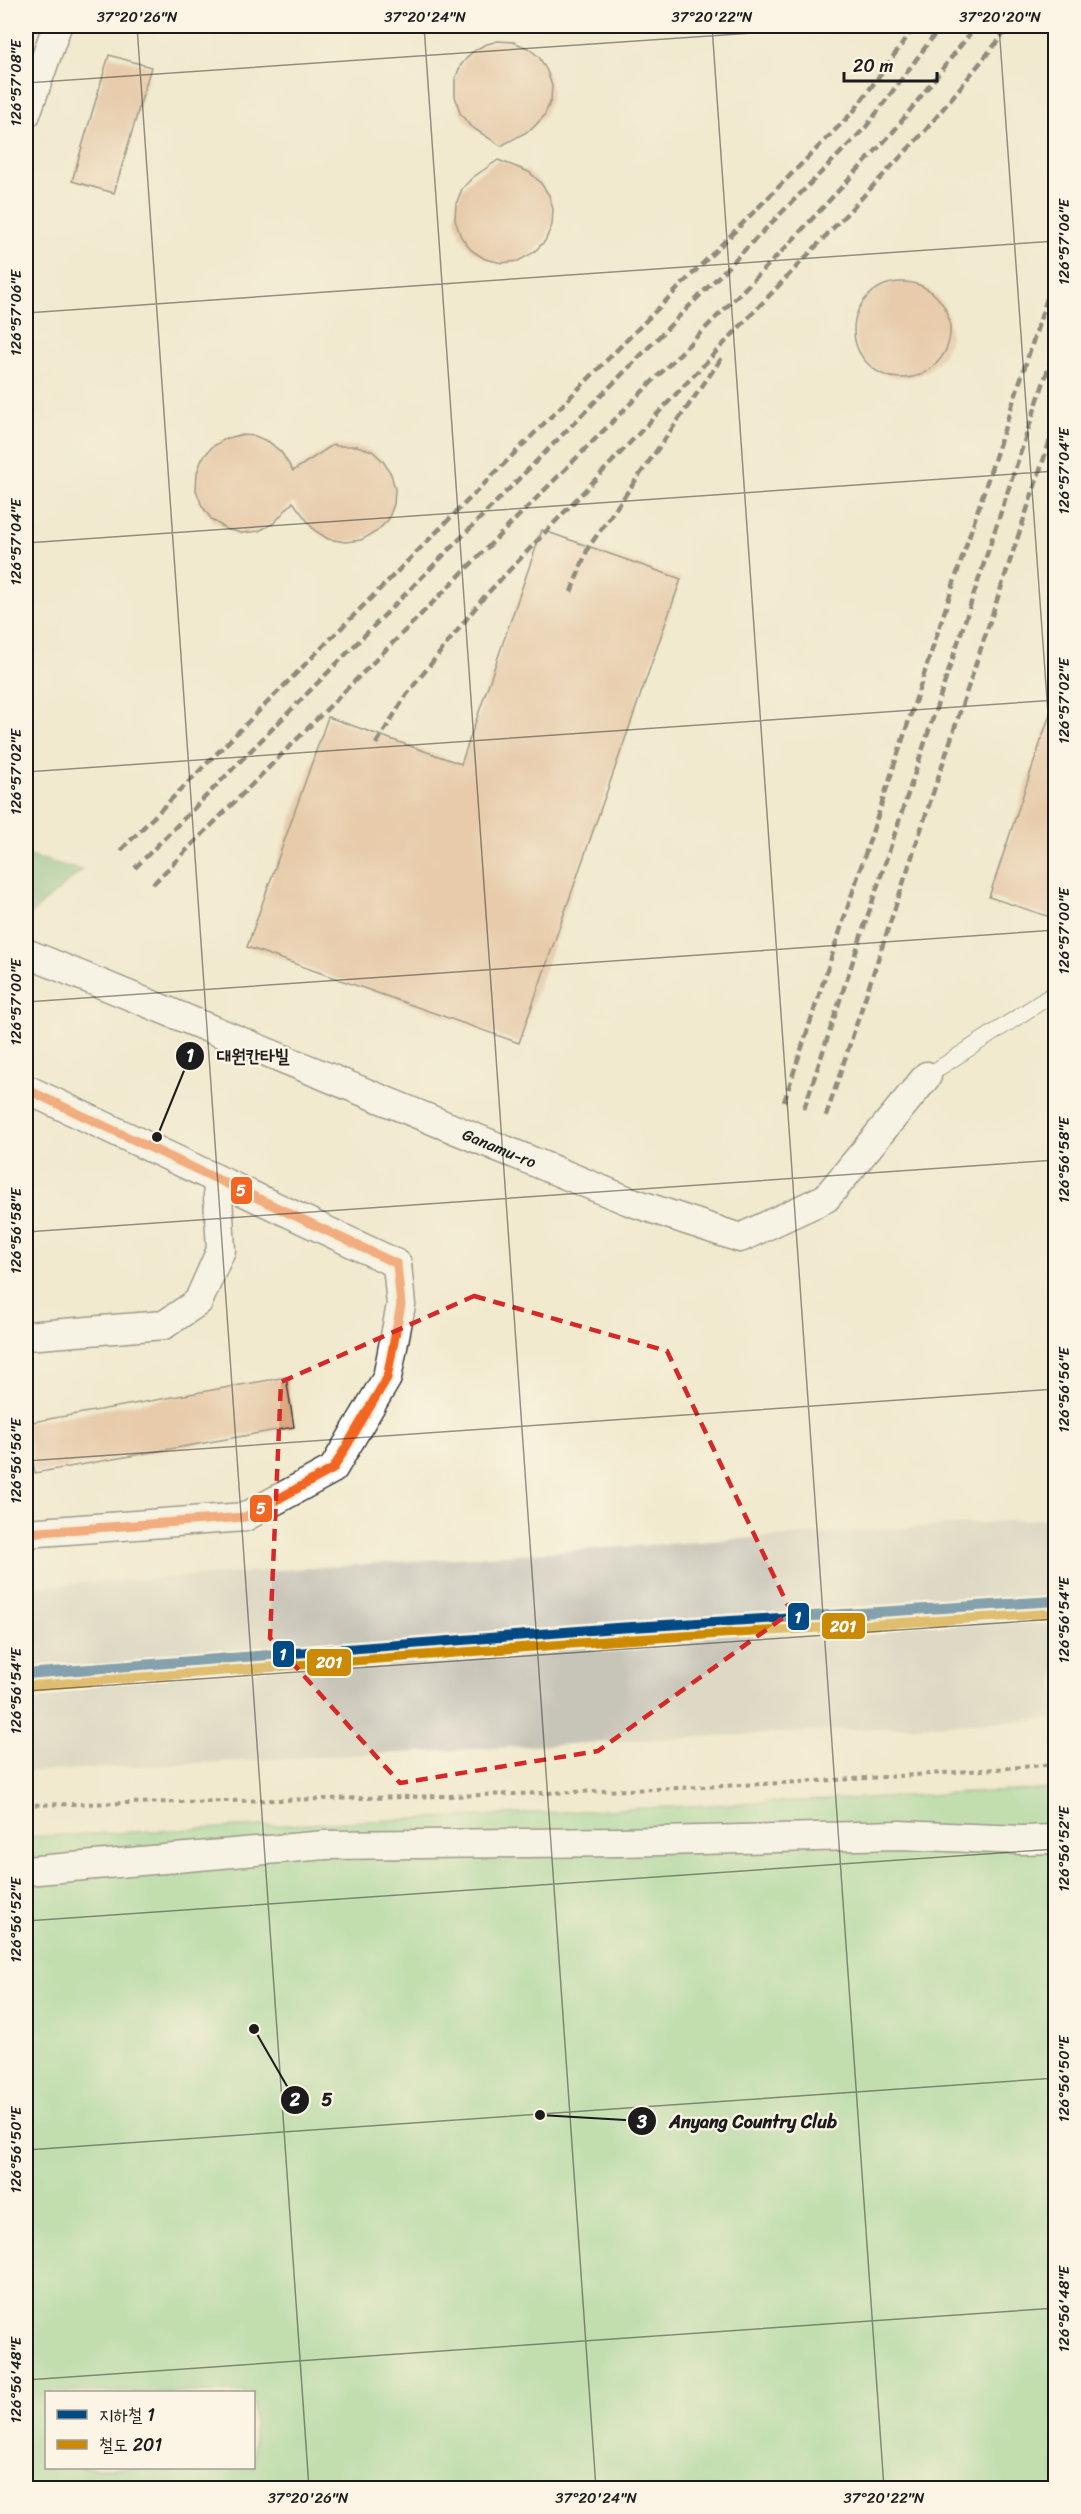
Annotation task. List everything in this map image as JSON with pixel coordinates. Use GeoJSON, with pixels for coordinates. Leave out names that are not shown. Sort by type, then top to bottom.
{"type":"FeatureCollection","features":[{"type":"Feature","properties":{"kind":"street"},"geometry":{"type":"LineString","coordinates":[[26,114],[57,26]]}},
{"type":"Feature","properties":{"kind":"street","name":"Ganamu-ro"},"geometry":{"type":"LineString","coordinates":[[26,953],[629,1201],[740,1238],[826,1198],[927,1076]]}},
{"type":"Feature","properties":{"kind":"street"},"geometry":{"type":"LineString","coordinates":[[26,1089],[397,1264],[401,1305],[387,1378],[333,1469],[245,1517],[26,1533]]}},
{"type":"Feature","properties":{"kind":"street"},"geometry":{"type":"LineString","coordinates":[[26,1336],[165,1325],[198,1302],[221,1250],[218,1179]]}},
{"type":"Feature","properties":{"kind":"street"},"geometry":{"type":"LineString","coordinates":[[26,1871],[325,1845],[620,1842],[899,1835],[1021,1840],[1056,1839]]}},
{"type":"Feature","properties":{"kind":"lane"},"geometry":{"type":"LineString","coordinates":[[927,1076],[1056,992]]}},
{"type":"Feature","properties":{"kind":"path"},"geometry":{"type":"LineString","coordinates":[[26,1805],[442,1797],[752,1784],[1056,1764]]}},
{"type":"Feature","properties":{"kind":"highlighted area"},"geometry":{"type":"Polygon","coordinates":[[[474,1296],[667,1351],[791,1612],[598,1751],[400,1783],[270,1638],[281,1382],[474,1296]]]}},
{"type":"Feature","properties":{"kind":"shaded area"},"geometry":{"type":"Polygon","coordinates":[[[1055,1518],[1055,1719],[26,1772],[26,1587],[1055,1518]]]}},
{"type":"Feature","properties":{"kind":"green space"},"geometry":{"type":"Polygon","coordinates":[[[26,855],[82,870],[26,918],[26,855]]]}},
{"type":"Feature","properties":{"kind":"green space"},"geometry":{"type":"Polygon","coordinates":[[[1055,1789],[1055,2488],[26,2488],[26,1837],[1055,1789]]]}},
{"type":"Feature","properties":{"kind":"building"},"geometry":{"type":"Polygon","coordinates":[[[498,41],[513,42],[528,48],[539,57],[552,86],[551,100],[544,116],[532,129],[501,146],[470,126],[460,113],[455,96],[455,79],[461,65],[471,53],[484,45],[498,41]]]}},
{"type":"Feature","properties":{"kind":"building"},"geometry":{"type":"Polygon","coordinates":[[[109,55],[151,67],[114,193],[72,181],[109,55]]]}},
{"type":"Feature","properties":{"kind":"building"},"geometry":{"type":"Polygon","coordinates":[[[498,160],[529,172],[549,195],[553,209],[552,225],[545,241],[533,253],[518,261],[502,263],[485,259],[471,250],[461,237],[455,220],[456,204],[462,189],[472,178],[498,160]]]}},
{"type":"Feature","properties":{"kind":"building"},"geometry":{"type":"Polygon","coordinates":[[[902,282],[921,285],[936,296],[947,311],[950,330],[947,349],[936,364],[921,375],[902,378],[883,375],[868,364],[857,349],[854,330],[857,311],[868,296],[883,285],[902,282]]]}},
{"type":"Feature","properties":{"kind":"building"},"geometry":{"type":"Polygon","coordinates":[[[240,435],[255,436],[269,442],[281,452],[293,471],[334,444],[336,446],[357,446],[372,451],[383,461],[391,474],[395,489],[394,504],[388,520],[376,532],[361,540],[345,542],[328,539],[314,530],[293,502],[274,523],[259,531],[242,533],[226,529],[212,520],[202,506],[196,490],[197,473],[202,459],[212,447],[225,439],[240,435]]]}},
{"type":"Feature","properties":{"kind":"building"},"geometry":{"type":"Polygon","coordinates":[[[542,530],[681,579],[519,1043],[247,947],[328,717],[461,764],[542,530]]]}},
{"type":"Feature","properties":{"kind":"building"},"geometry":{"type":"Polygon","coordinates":[[[1051,711],[1056,712],[1056,919],[989,897],[1051,711]]]}},
{"type":"Feature","properties":{"kind":"building"},"geometry":{"type":"Polygon","coordinates":[[[286,1377],[294,1427],[35,1473],[26,1423],[286,1377]]]}},
{"type":"Feature","properties":{"kind":"railway"},"geometry":{"type":"LineString","coordinates":[[121,850],[854,111],[915,26]]}},
{"type":"Feature","properties":{"kind":"railway"},"geometry":{"type":"LineString","coordinates":[[135,868],[866,127],[941,26]]}},
{"type":"Feature","properties":{"kind":"railway"},"geometry":{"type":"LineString","coordinates":[[153,884],[786,247],[893,132],[976,26]]}},
{"type":"Feature","properties":{"kind":"railway"},"geometry":{"type":"LineString","coordinates":[[376,744],[407,694],[484,597],[925,131],[1010,26]]}},
{"type":"Feature","properties":{"kind":"railway"},"geometry":{"type":"LineString","coordinates":[[784,1102],[1056,271]]}},
{"type":"Feature","properties":{"kind":"railway"},"geometry":{"type":"LineString","coordinates":[[804,1109],[1056,345]]}},
{"type":"Feature","properties":{"kind":"railway"},"geometry":{"type":"LineString","coordinates":[[571,592],[588,548],[724,355]]}},
{"type":"Feature","properties":{"kind":"railway"},"geometry":{"type":"LineString","coordinates":[[826,1116],[1056,422]]}},
{"type":"Feature","properties":{"kind":"metro line","name":"1"},"geometry":{"type":"LineString","coordinates":[[26,1674],[616,1628],[1056,1601]]}},
{"type":"Feature","properties":{"kind":"rail line","name":"201"},"geometry":{"type":"LineString","coordinates":[[27,1686],[617,1640],[1056,1613]]}},
{"type":"Feature","properties":{"kind":"transit line","name":"5"},"geometry":{"type":"LineString","coordinates":[[26,1089],[397,1264],[401,1305],[387,1378],[333,1469],[245,1517],[26,1533]]}},
{"type":"Feature","properties":{"kind":"place","name":"대원칸타빌"},"geometry":{"type":"Point","coordinates":[157,1137]}},
{"type":"Feature","properties":{"kind":"place","name":"5"},"geometry":{"type":"Point","coordinates":[254,2029]}},
{"type":"Feature","properties":{"kind":"place","name":"Anyang Country Club"},"geometry":{"type":"Point","coordinates":[540,2115]}}]}
